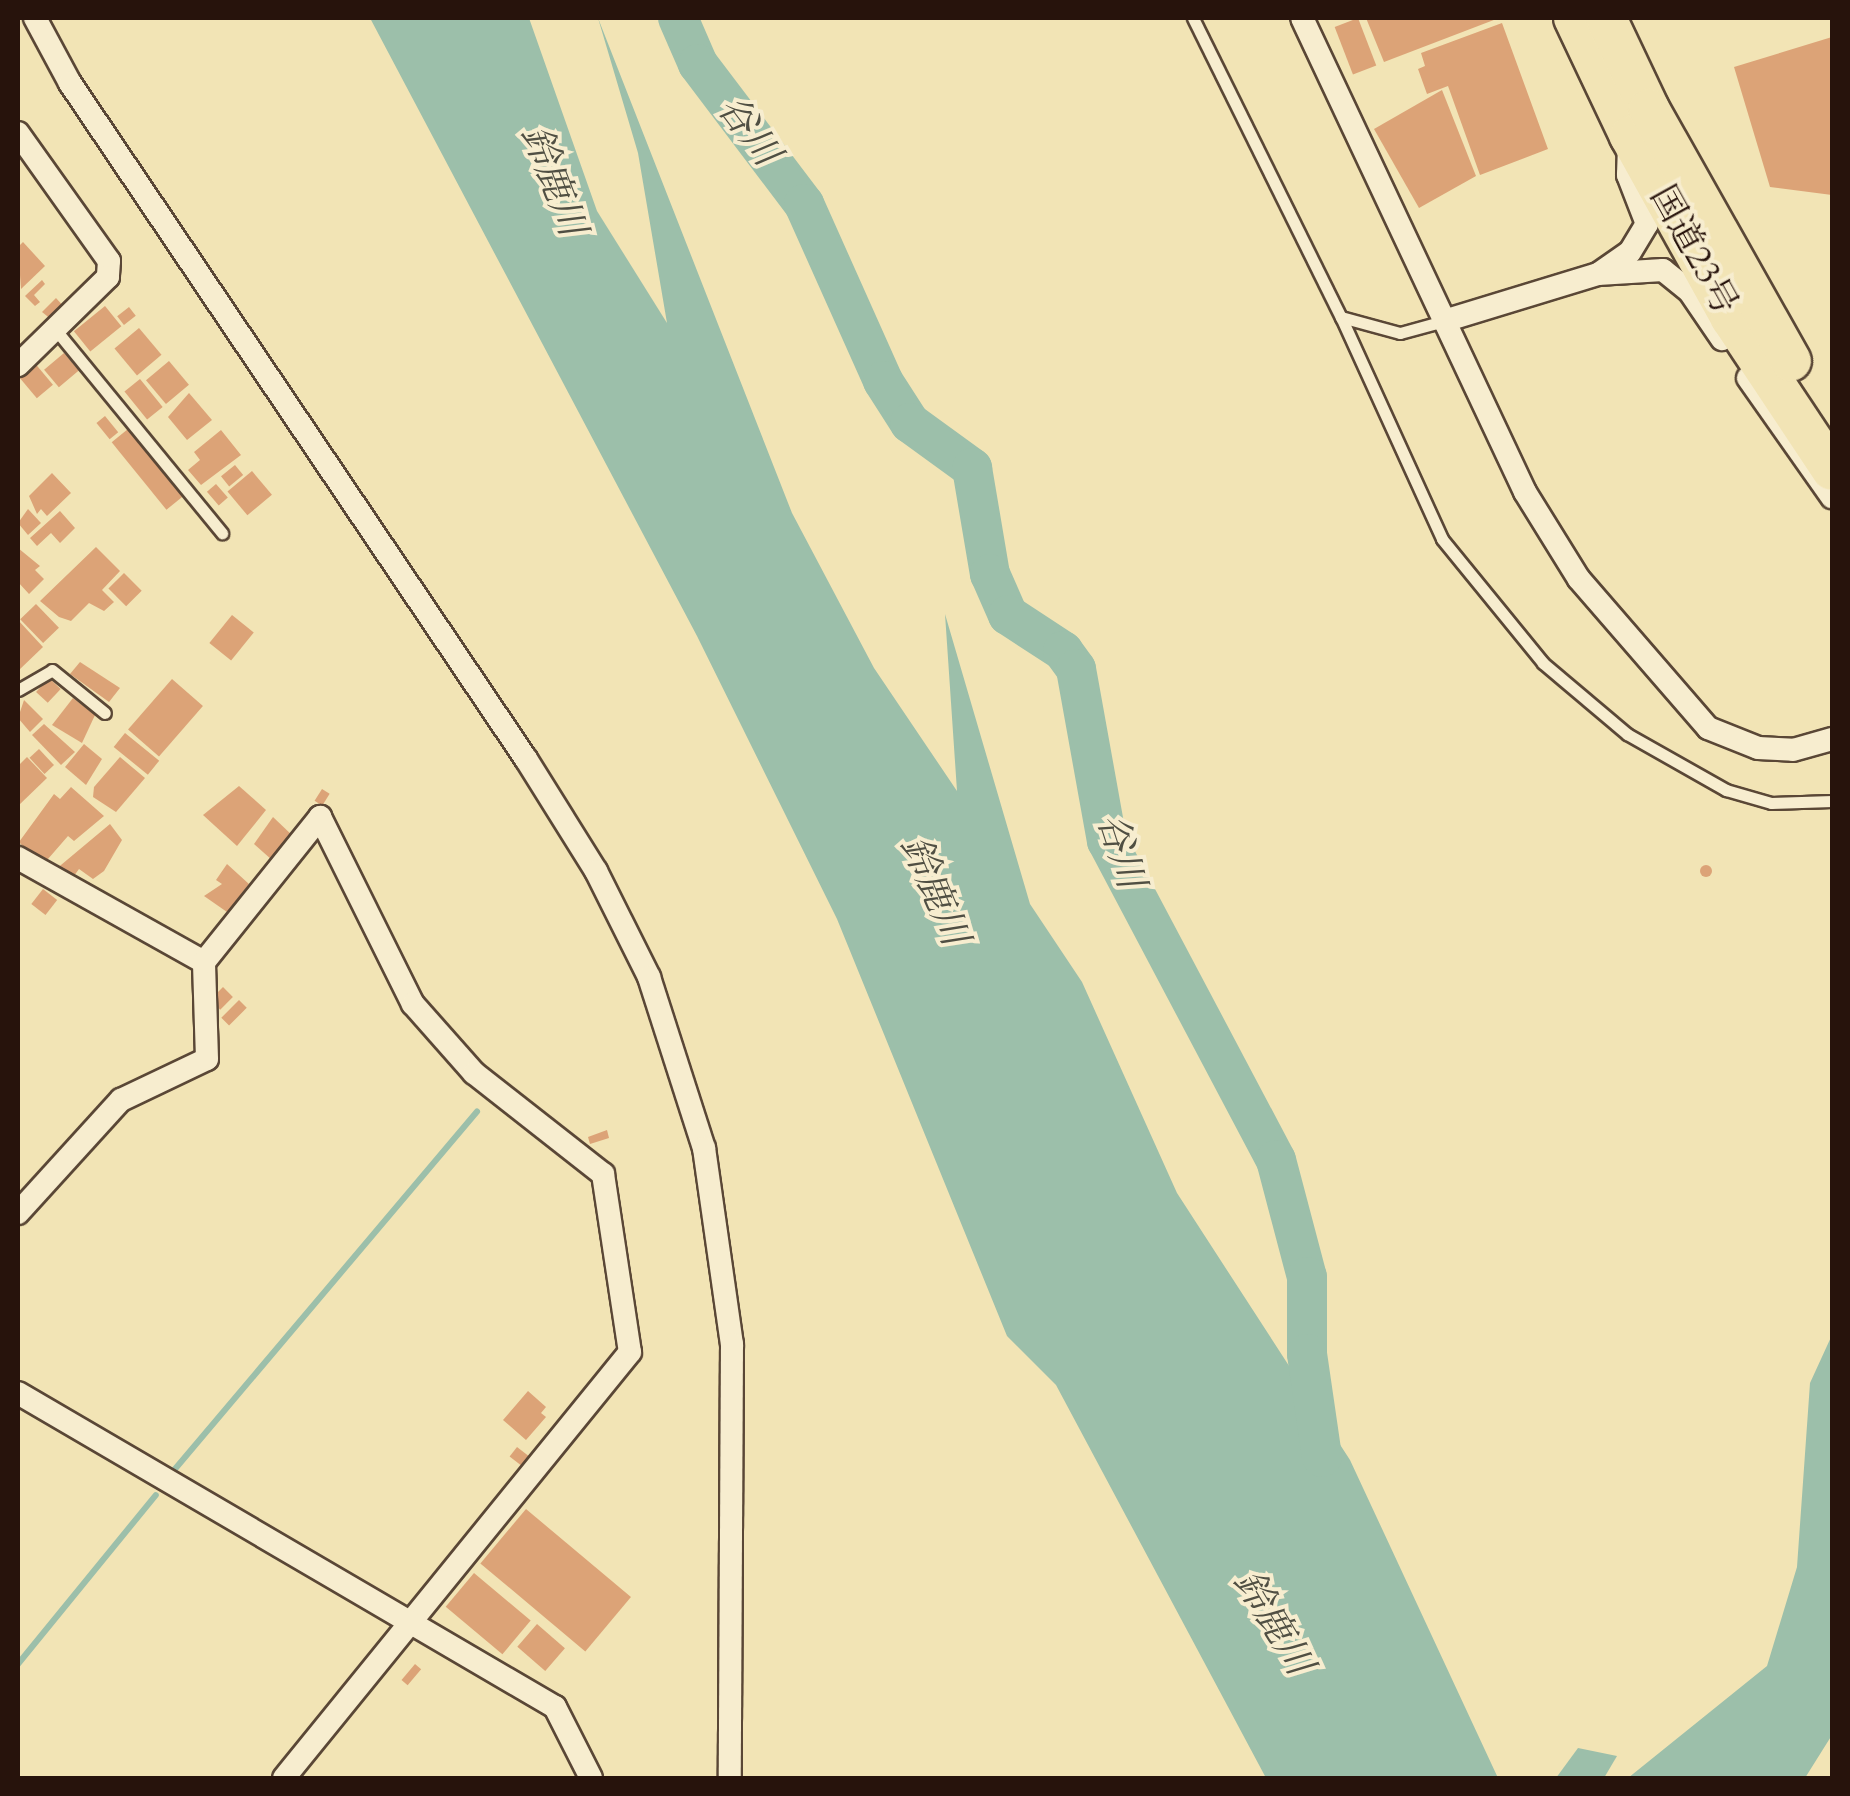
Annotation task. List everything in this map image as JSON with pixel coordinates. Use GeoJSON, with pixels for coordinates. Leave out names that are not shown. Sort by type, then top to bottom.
{"type":"FeatureCollection","features":[{"type":"Feature","properties":{"kind":"highway","name":"国道23号"},"geometry":{"type":"LineString","coordinates":[[1574,18],[1630,136],[1731,318],[1832,470]]}},
{"type":"Feature","properties":{"kind":"highway","name":"国道23号"},"geometry":{"type":"LineString","coordinates":[[1606,18],[1750,295],[1832,426]]}},
{"type":"Feature","properties":{"kind":"street"},"geometry":{"type":"LineString","coordinates":[[35,18],[70,83],[526,759],[596,870],[649,977],[704,1148],[732,1344],[730,1778]]}},
{"type":"Feature","properties":{"kind":"street"},"geometry":{"type":"LineString","coordinates":[[1302,18],[1444,320],[1555,542],[1694,716],[1722,736],[1758,748],[1793,750],[1832,740]]}},
{"type":"Feature","properties":{"kind":"street"},"geometry":{"type":"LineString","coordinates":[[18,133],[109,261],[108,276],[18,365]]}},
{"type":"Feature","properties":{"kind":"street"},"geometry":{"type":"LineString","coordinates":[[1598,274],[1630,252],[1647,224],[1628,176],[1630,136]]}},
{"type":"Feature","properties":{"kind":"street"},"geometry":{"type":"LineString","coordinates":[[1444,320],[1598,274],[1663,270],[1678,278],[1832,497]]}},
{"type":"Feature","properties":{"kind":"street"},"geometry":{"type":"LineString","coordinates":[[18,1213],[121,1100],[207,1059],[204,962],[320,817],[412,1004],[474,1073],[602,1174],[630,1352],[284,1778]]}},
{"type":"Feature","properties":{"kind":"street"},"geometry":{"type":"LineString","coordinates":[[18,858],[204,962]]}},
{"type":"Feature","properties":{"kind":"street"},"geometry":{"type":"LineString","coordinates":[[18,1393],[554,1707],[591,1778]]}},
{"type":"Feature","properties":{"kind":"lane"},"geometry":{"type":"LineString","coordinates":[[1192,18],[1342,316],[1442,539],[1543,663],[1627,734],[1726,790],[1771,803],[1832,802]]}},
{"type":"Feature","properties":{"kind":"lane"},"geometry":{"type":"LineString","coordinates":[[1342,316],[1400,333],[1444,320]]}},
{"type":"Feature","properties":{"kind":"lane"},"geometry":{"type":"LineString","coordinates":[[55,328],[222,532]]}},
{"type":"Feature","properties":{"kind":"lane"},"geometry":{"type":"LineString","coordinates":[[18,690],[52,670],[106,713]]}},
{"type":"Feature","properties":{"kind":"water","name":"鈴鹿川"},"geometry":{"type":"Polygon","coordinates":[[[370,18],[529,18],[597,211],[667,323],[638,153],[598,18],[792,513],[874,668],[957,791],[945,614],[1030,904],[1082,982],[1177,1193],[1350,1460],[1498,1778],[1266,1778],[1056,1385],[1007,1336],[837,919],[697,636],[370,18]]]}},
{"type":"Feature","properties":{"kind":"water"},"geometry":{"type":"Polygon","coordinates":[[[1832,1335],[1832,1735],[1805,1778],[1628,1778],[1767,1666],[1797,1567],[1810,1383],[1832,1335]]]}},
{"type":"Feature","properties":{"kind":"water"},"geometry":{"type":"Polygon","coordinates":[[[1578,1748],[1617,1756],[1604,1778],[1556,1778],[1578,1748]]]}},
{"type":"Feature","properties":{"kind":"building"},"geometry":{"type":"Polygon","coordinates":[[[1358,18],[1376,66],[1353,75],[1335,27],[1358,18]]]}},
{"type":"Feature","properties":{"kind":"building"},"geometry":{"type":"Polygon","coordinates":[[[1366,18],[1499,18],[1384,62],[1366,18]]]}},
{"type":"Feature","properties":{"kind":"building"},"geometry":{"type":"Polygon","coordinates":[[[1502,23],[1548,149],[1480,175],[1448,86],[1427,94],[1418,69],[1425,66],[1421,53],[1502,23]]]}},
{"type":"Feature","properties":{"kind":"building"},"geometry":{"type":"Polygon","coordinates":[[[1832,37],[1832,195],[1770,187],[1734,67],[1832,37]]]}},
{"type":"Feature","properties":{"kind":"building"},"geometry":{"type":"Polygon","coordinates":[[[1442,90],[1476,176],[1419,208],[1374,129],[1442,90]]]}},
{"type":"Feature","properties":{"kind":"building"},"geometry":{"type":"Polygon","coordinates":[[[23,242],[45,266],[21,289],[18,247],[23,242]]]}},
{"type":"Feature","properties":{"kind":"building"},"geometry":{"type":"Polygon","coordinates":[[[42,280],[45,284],[34,295],[40,302],[35,306],[25,296],[42,280]]]}},
{"type":"Feature","properties":{"kind":"building"},"geometry":{"type":"Polygon","coordinates":[[[56,298],[65,308],[52,320],[42,312],[56,298]]]}},
{"type":"Feature","properties":{"kind":"building"},"geometry":{"type":"Polygon","coordinates":[[[105,306],[121,326],[90,351],[74,331],[105,306]]]}},
{"type":"Feature","properties":{"kind":"building"},"geometry":{"type":"Polygon","coordinates":[[[129,307],[136,316],[124,325],[117,316],[129,307]]]}},
{"type":"Feature","properties":{"kind":"building"},"geometry":{"type":"Polygon","coordinates":[[[139,328],[161,355],[137,375],[114,349],[139,328]]]}},
{"type":"Feature","properties":{"kind":"building"},"geometry":{"type":"Polygon","coordinates":[[[64,353],[79,371],[59,387],[44,370],[64,353]]]}},
{"type":"Feature","properties":{"kind":"building"},"geometry":{"type":"Polygon","coordinates":[[[33,361],[53,385],[37,398],[18,376],[33,361]]]}},
{"type":"Feature","properties":{"kind":"building"},"geometry":{"type":"Polygon","coordinates":[[[169,361],[189,385],[166,404],[146,380],[169,361]]]}},
{"type":"Feature","properties":{"kind":"building"},"geometry":{"type":"Polygon","coordinates":[[[140,379],[163,407],[147,420],[124,392],[140,379]]]}},
{"type":"Feature","properties":{"kind":"building"},"geometry":{"type":"Polygon","coordinates":[[[189,393],[212,420],[187,440],[168,417],[189,393]]]}},
{"type":"Feature","properties":{"kind":"building"},"geometry":{"type":"Polygon","coordinates":[[[105,416],[118,432],[110,439],[96,423],[105,416]]]}},
{"type":"Feature","properties":{"kind":"building"},"geometry":{"type":"Polygon","coordinates":[[[128,429],[183,497],[166,510],[112,442],[128,429]]]}},
{"type":"Feature","properties":{"kind":"building"},"geometry":{"type":"Polygon","coordinates":[[[221,430],[241,455],[201,485],[188,470],[200,460],[194,452],[221,430]]]}},
{"type":"Feature","properties":{"kind":"building"},"geometry":{"type":"Polygon","coordinates":[[[235,465],[243,475],[229,486],[221,476],[235,465]]]}},
{"type":"Feature","properties":{"kind":"building"},"geometry":{"type":"Polygon","coordinates":[[[252,471],[272,495],[247,515],[227,492],[252,471]]]}},
{"type":"Feature","properties":{"kind":"building"},"geometry":{"type":"Polygon","coordinates":[[[52,473],[71,493],[47,516],[41,509],[37,514],[29,496],[52,473]]]}},
{"type":"Feature","properties":{"kind":"building"},"geometry":{"type":"Polygon","coordinates":[[[216,484],[228,498],[219,505],[207,492],[216,484]]]}},
{"type":"Feature","properties":{"kind":"building"},"geometry":{"type":"Polygon","coordinates":[[[28,509],[41,523],[28,535],[18,523],[28,509]]]}},
{"type":"Feature","properties":{"kind":"building"},"geometry":{"type":"Polygon","coordinates":[[[60,511],[75,528],[60,543],[51,533],[37,546],[30,538],[60,511]]]}},
{"type":"Feature","properties":{"kind":"building"},"geometry":{"type":"Polygon","coordinates":[[[96,547],[120,571],[102,590],[114,602],[104,611],[89,603],[71,621],[59,617],[40,601],[96,547]]]}},
{"type":"Feature","properties":{"kind":"building"},"geometry":{"type":"Polygon","coordinates":[[[18,548],[40,566],[35,570],[44,579],[29,594],[18,582],[18,548]]]}},
{"type":"Feature","properties":{"kind":"building"},"geometry":{"type":"Polygon","coordinates":[[[124,573],[142,591],[126,606],[108,589],[124,573]]]}},
{"type":"Feature","properties":{"kind":"building"},"geometry":{"type":"Polygon","coordinates":[[[36,604],[59,628],[43,643],[20,619],[36,604]]]}},
{"type":"Feature","properties":{"kind":"building"},"geometry":{"type":"Polygon","coordinates":[[[232,615],[254,633],[231,661],[209,643],[232,615]]]}},
{"type":"Feature","properties":{"kind":"building"},"geometry":{"type":"Polygon","coordinates":[[[18,620],[43,647],[18,671],[18,620]]]}},
{"type":"Feature","properties":{"kind":"building"},"geometry":{"type":"Polygon","coordinates":[[[80,662],[120,688],[109,702],[70,674],[80,662]]]}},
{"type":"Feature","properties":{"kind":"building"},"geometry":{"type":"Polygon","coordinates":[[[49,678],[61,689],[48,703],[36,692],[49,678]]]}},
{"type":"Feature","properties":{"kind":"building"},"geometry":{"type":"Polygon","coordinates":[[[172,679],[203,706],[159,756],[128,730],[172,679]]]}},
{"type":"Feature","properties":{"kind":"building"},"geometry":{"type":"Polygon","coordinates":[[[73,698],[95,715],[82,743],[52,725],[73,698]]]}},
{"type":"Feature","properties":{"kind":"building"},"geometry":{"type":"Polygon","coordinates":[[[24,700],[43,719],[30,732],[18,718],[24,700]]]}},
{"type":"Feature","properties":{"kind":"building"},"geometry":{"type":"Polygon","coordinates":[[[44,724],[75,752],[61,765],[32,735],[44,724]]]}},
{"type":"Feature","properties":{"kind":"building"},"geometry":{"type":"Polygon","coordinates":[[[125,733],[159,761],[148,775],[114,747],[125,733]]]}},
{"type":"Feature","properties":{"kind":"building"},"geometry":{"type":"Polygon","coordinates":[[[84,744],[102,759],[86,785],[65,767],[84,744]]]}},
{"type":"Feature","properties":{"kind":"building"},"geometry":{"type":"Polygon","coordinates":[[[39,749],[54,765],[44,774],[29,758],[39,749]]]}},
{"type":"Feature","properties":{"kind":"building"},"geometry":{"type":"Polygon","coordinates":[[[27,757],[47,778],[18,806],[18,766],[27,757]]]}},
{"type":"Feature","properties":{"kind":"building"},"geometry":{"type":"Polygon","coordinates":[[[120,757],[145,778],[116,812],[93,797],[94,787],[120,757]]]}},
{"type":"Feature","properties":{"kind":"building"},"geometry":{"type":"Polygon","coordinates":[[[239,786],[266,810],[237,846],[203,815],[239,786]]]}},
{"type":"Feature","properties":{"kind":"building"},"geometry":{"type":"Polygon","coordinates":[[[71,787],[104,816],[74,841],[68,836],[41,867],[19,842],[54,794],[60,799],[71,787]]]}},
{"type":"Feature","properties":{"kind":"building"},"geometry":{"type":"Polygon","coordinates":[[[322,789],[330,794],[322,806],[315,801],[322,789]]]}},
{"type":"Feature","properties":{"kind":"building"},"geometry":{"type":"Polygon","coordinates":[[[273,817],[294,837],[272,860],[254,844],[273,817]]]}},
{"type":"Feature","properties":{"kind":"building"},"geometry":{"type":"Polygon","coordinates":[[[110,824],[122,840],[104,871],[93,879],[79,869],[71,880],[55,870],[110,824]]]}},
{"type":"Feature","properties":{"kind":"building"},"geometry":{"type":"Polygon","coordinates":[[[227,864],[249,884],[227,912],[204,896],[222,884],[216,880],[227,864]]]}},
{"type":"Feature","properties":{"kind":"building"},"geometry":{"type":"Polygon","coordinates":[[[1706,865],[1712,871],[1706,877],[1700,871],[1706,865]]]}},
{"type":"Feature","properties":{"kind":"building"},"geometry":{"type":"Polygon","coordinates":[[[43,889],[57,900],[45,915],[31,904],[43,889]]]}},
{"type":"Feature","properties":{"kind":"building"},"geometry":{"type":"Polygon","coordinates":[[[223,987],[233,997],[220,1010],[210,1000],[223,987]]]}},
{"type":"Feature","properties":{"kind":"building"},"geometry":{"type":"Polygon","coordinates":[[[239,1000],[247,1008],[229,1025],[221,1018],[239,1000]]]}},
{"type":"Feature","properties":{"kind":"building"},"geometry":{"type":"Polygon","coordinates":[[[607,1130],[609,1138],[590,1144],[588,1137],[607,1130]]]}},
{"type":"Feature","properties":{"kind":"building"},"geometry":{"type":"Polygon","coordinates":[[[528,1391],[546,1407],[541,1413],[546,1417],[526,1440],[503,1420],[528,1391]]]}},
{"type":"Feature","properties":{"kind":"building"},"geometry":{"type":"Polygon","coordinates":[[[517,1447],[530,1457],[522,1466],[510,1456],[517,1447]]]}},
{"type":"Feature","properties":{"kind":"building"},"geometry":{"type":"Polygon","coordinates":[[[526,1509],[631,1597],[585,1651],[480,1563],[526,1509]]]}},
{"type":"Feature","properties":{"kind":"building"},"geometry":{"type":"Polygon","coordinates":[[[474,1573],[531,1621],[502,1654],[446,1607],[474,1573]]]}},
{"type":"Feature","properties":{"kind":"building"},"geometry":{"type":"Polygon","coordinates":[[[537,1624],[565,1648],[545,1671],[517,1647],[537,1624]]]}},
{"type":"Feature","properties":{"kind":"building"},"geometry":{"type":"Polygon","coordinates":[[[415,1664],[421,1669],[408,1685],[402,1680],[415,1664]]]}},
{"type":"Feature","properties":{"kind":"waterway","name":"谷川"},"geometry":{"type":"LineString","coordinates":[[678,18],[698,64],[804,204],[883,381],[910,423],[972,468],[990,574],[1008,615],[1063,651],[1076,669],[1107,841],[1276,1160],[1307,1277],[1307,1354],[1322,1457]]}},
{"type":"Feature","properties":{"kind":"waterway"},"geometry":{"type":"LineString","coordinates":[[175,1469],[477,1112]]}},
{"type":"Feature","properties":{"kind":"waterway"},"geometry":{"type":"LineString","coordinates":[[18,1664],[156,1495]]}}]}
